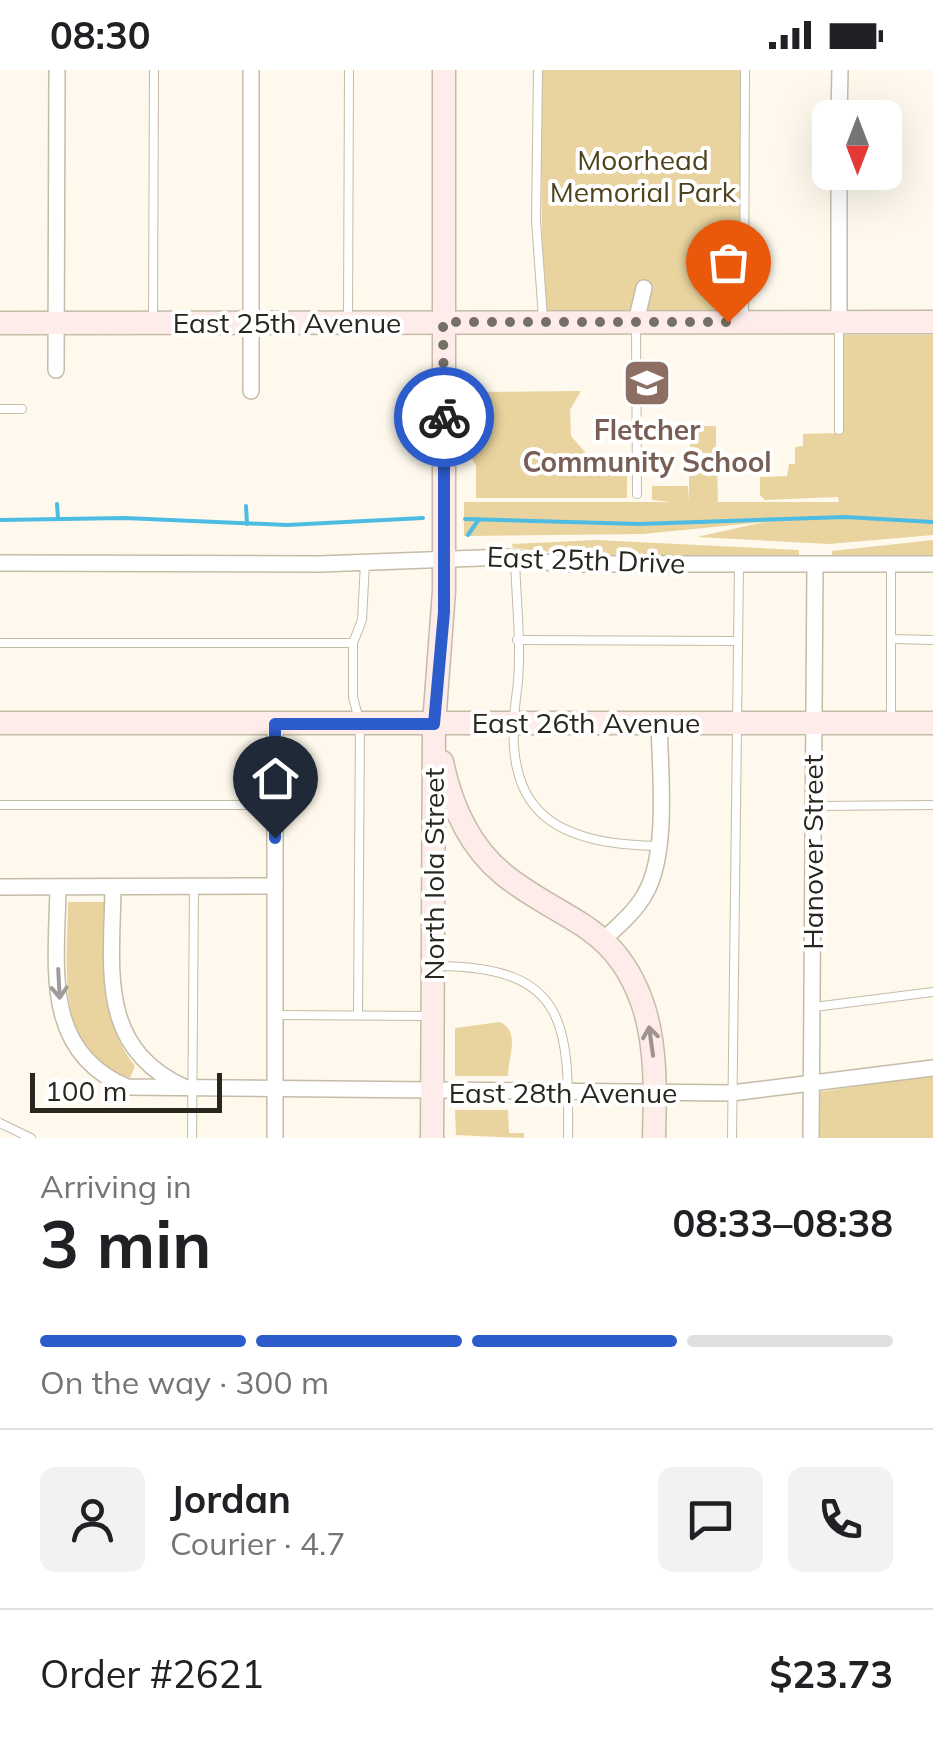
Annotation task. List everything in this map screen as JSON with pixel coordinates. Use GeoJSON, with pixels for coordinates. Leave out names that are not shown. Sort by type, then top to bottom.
{"type":"FeatureCollection","features":[{"type":"Feature","properties":{"kind":"street"},"geometry":{"type":"LineString","coordinates":[[56,370],[57,70]]}},
{"type":"Feature","properties":{"kind":"street"},"geometry":{"type":"LineString","coordinates":[[251,70],[251,391]]}},
{"type":"Feature","properties":{"kind":"street","name":"North Iola Street"},"geometry":{"type":"LineString","coordinates":[[432,1138],[434,724],[444,557],[444,70]]}},
{"type":"Feature","properties":{"kind":"street"},"geometry":{"type":"LineString","coordinates":[[840,70],[840,100]]}},
{"type":"Feature","properties":{"kind":"street"},"geometry":{"type":"LineString","coordinates":[[839,190],[839,322]]}},
{"type":"Feature","properties":{"kind":"street"},"geometry":{"type":"LineString","coordinates":[[636,322],[644,288]]}},
{"type":"Feature","properties":{"kind":"street","name":"East 25th Avenue"},"geometry":{"type":"LineString","coordinates":[[0,323],[933,322]]}},
{"type":"Feature","properties":{"kind":"street","name":"East 25th Drive"},"geometry":{"type":"LineString","coordinates":[[0,562],[320,564],[444,557],[516,558],[562,564],[933,564]]}},
{"type":"Feature","properties":{"kind":"street","name":"Hanover Street"},"geometry":{"type":"LineString","coordinates":[[812,1138],[815,565]]}},
{"type":"Feature","properties":{"kind":"street","name":"East 26th Avenue"},"geometry":{"type":"LineString","coordinates":[[0,724],[933,722]]}},
{"type":"Feature","properties":{"kind":"street"},"geometry":{"type":"LineString","coordinates":[[603,940],[645,894],[658,846],[659,723]]}},
{"type":"Feature","properties":{"kind":"street"},"geometry":{"type":"LineString","coordinates":[[275,724],[275,1138]]}},
{"type":"Feature","properties":{"kind":"street"},"geometry":{"type":"LineString","coordinates":[[434,724],[456,810],[482,853],[520,886],[564,910],[603,940],[626,971],[643,1005],[653,1051],[654,1138]]}},
{"type":"Feature","properties":{"kind":"street"},"geometry":{"type":"LineString","coordinates":[[0,887],[275,886]]}},
{"type":"Feature","properties":{"kind":"street"},"geometry":{"type":"LineString","coordinates":[[58,887],[58,986],[65,1028],[85,1063],[126,1088],[136,1082],[144,1063],[130,1048],[116,1014],[113,887]]}},
{"type":"Feature","properties":{"kind":"street","name":"East 28th Avenue"},"geometry":{"type":"LineString","coordinates":[[144,1063],[192,1090]]}},
{"type":"Feature","properties":{"kind":"street","name":"East 28th Avenue"},"geometry":{"type":"LineString","coordinates":[[126,1088],[732,1093],[933,1068]]}},
{"type":"Feature","properties":{"kind":"lane"},"geometry":{"type":"LineString","coordinates":[[154,70],[154,323]]}},
{"type":"Feature","properties":{"kind":"lane"},"geometry":{"type":"LineString","coordinates":[[348,322],[349,70]]}},
{"type":"Feature","properties":{"kind":"lane"},"geometry":{"type":"LineString","coordinates":[[538,70],[536,221],[542,322]]}},
{"type":"Feature","properties":{"kind":"lane"},"geometry":{"type":"LineString","coordinates":[[744,322],[745,70]]}},
{"type":"Feature","properties":{"kind":"lane"},"geometry":{"type":"LineString","coordinates":[[636,322],[637,494]]}},
{"type":"Feature","properties":{"kind":"lane"},"geometry":{"type":"LineString","coordinates":[[839,322],[839,430]]}},
{"type":"Feature","properties":{"kind":"lane"},"geometry":{"type":"LineString","coordinates":[[0,409],[22,409]]}},
{"type":"Feature","properties":{"kind":"lane"},"geometry":{"type":"LineString","coordinates":[[516,558],[513,724],[518,776],[532,802],[556,825],[582,840],[658,846]]}},
{"type":"Feature","properties":{"kind":"lane"},"geometry":{"type":"LineString","coordinates":[[358,1015],[360,724],[353,697],[352,643],[362,620],[366,560]]}},
{"type":"Feature","properties":{"kind":"lane"},"geometry":{"type":"LineString","coordinates":[[732,1138],[739,564]]}},
{"type":"Feature","properties":{"kind":"lane"},"geometry":{"type":"LineString","coordinates":[[891,564],[891,723]]}},
{"type":"Feature","properties":{"kind":"lane"},"geometry":{"type":"LineString","coordinates":[[517,640],[738,641]]}},
{"type":"Feature","properties":{"kind":"lane"},"geometry":{"type":"LineString","coordinates":[[891,640],[933,640]]}},
{"type":"Feature","properties":{"kind":"lane"},"geometry":{"type":"LineString","coordinates":[[0,643],[352,643]]}},
{"type":"Feature","properties":{"kind":"lane"},"geometry":{"type":"LineString","coordinates":[[0,804],[275,804]]}},
{"type":"Feature","properties":{"kind":"lane"},"geometry":{"type":"LineString","coordinates":[[813,806],[933,805]]}},
{"type":"Feature","properties":{"kind":"lane"},"geometry":{"type":"LineString","coordinates":[[192,1138],[194,887]]}},
{"type":"Feature","properties":{"kind":"lane"},"geometry":{"type":"LineString","coordinates":[[433,966],[487,966],[519,979],[548,1002],[567,1049],[568,1138]]}},
{"type":"Feature","properties":{"kind":"lane"},"geometry":{"type":"LineString","coordinates":[[812,1007],[933,992]]}},
{"type":"Feature","properties":{"kind":"lane"},"geometry":{"type":"LineString","coordinates":[[275,1015],[433,1016]]}},
{"type":"Feature","properties":{"kind":"lane"},"geometry":{"type":"LineString","coordinates":[[0,1123],[31,1138]]}},
{"type":"Feature","properties":{"kind":"green space","name":"Moorhead Memorial Park"},"geometry":{"type":"Polygon","coordinates":[[[540,70],[745,70],[744,312],[543,313],[540,70]]]}},
{"type":"Feature","properties":{"kind":"green space"},"geometry":{"type":"Polygon","coordinates":[[[839,335],[933,335],[933,535],[829,544],[697,537],[764,522],[643,534],[464,536],[464,502],[671,502],[652,500],[652,486],[688,486],[689,502],[689,458],[717,458],[718,502],[839,502],[838,497],[765,500],[760,495],[760,477],[787,476],[789,464],[795,464],[795,447],[803,446],[803,434],[839,433],[839,335]]]}},
{"type":"Feature","properties":{"kind":"green space"},"geometry":{"type":"Polygon","coordinates":[[[581,391],[570,410],[571,436],[585,452],[585,465],[627,466],[627,498],[476,498],[476,466],[468,451],[467,404],[480,404],[480,392],[581,391]]]}},
{"type":"Feature","properties":{"kind":"green space"},"geometry":{"type":"Polygon","coordinates":[[[690,426],[716,426],[716,453],[690,453],[690,426]]]}},
{"type":"Feature","properties":{"kind":"green space"},"geometry":{"type":"Polygon","coordinates":[[[596,540],[799,550],[799,555],[573,555],[513,548],[512,544],[596,540]]]}},
{"type":"Feature","properties":{"kind":"green space"},"geometry":{"type":"Polygon","coordinates":[[[933,540],[933,555],[832,555],[832,551],[933,540]]]}},
{"type":"Feature","properties":{"kind":"green space"},"geometry":{"type":"Polygon","coordinates":[[[68,902],[107,902],[109,1009],[123,1048],[135,1066],[130,1078],[105,1069],[87,1052],[76,1031],[67,979],[68,902]]]}},
{"type":"Feature","properties":{"kind":"green space"},"geometry":{"type":"Polygon","coordinates":[[[500,1022],[512,1038],[508,1076],[455,1076],[455,1028],[500,1022]]]}},
{"type":"Feature","properties":{"kind":"green space"},"geometry":{"type":"Polygon","coordinates":[[[933,1075],[933,1138],[819,1138],[819,1092],[933,1075]]]}},
{"type":"Feature","properties":{"kind":"green space"},"geometry":{"type":"Polygon","coordinates":[[[455,1110],[508,1110],[509,1133],[524,1133],[524,1138],[456,1135],[455,1110]]]}},
{"type":"Feature","properties":{"kind":"waterway"},"geometry":{"type":"LineString","coordinates":[[57,504],[58,518]]}},
{"type":"Feature","properties":{"kind":"waterway"},"geometry":{"type":"LineString","coordinates":[[246,506],[247,524]]}},
{"type":"Feature","properties":{"kind":"waterway"},"geometry":{"type":"LineString","coordinates":[[465,519],[639,524],[845,517],[933,522]]}},
{"type":"Feature","properties":{"kind":"waterway"},"geometry":{"type":"LineString","coordinates":[[0,520],[125,518],[287,525],[423,518]]}},
{"type":"Feature","properties":{"kind":"waterway"},"geometry":{"type":"LineString","coordinates":[[468,535],[479,519]]}},
{"type":"Feature","properties":{"kind":"way so far"},"geometry":{"type":"LineString","coordinates":[[444,417],[443,322],[728,322]]}},
{"type":"Feature","properties":{"kind":"place","name":"Fletcher Community School"},"geometry":{"type":"Point","coordinates":[647,383]}},
{"type":"Feature","properties":{"kind":"route"},"geometry":{"type":"LineString","coordinates":[[275,838],[275,724],[434,724],[444,612],[444,417]]}}]}
